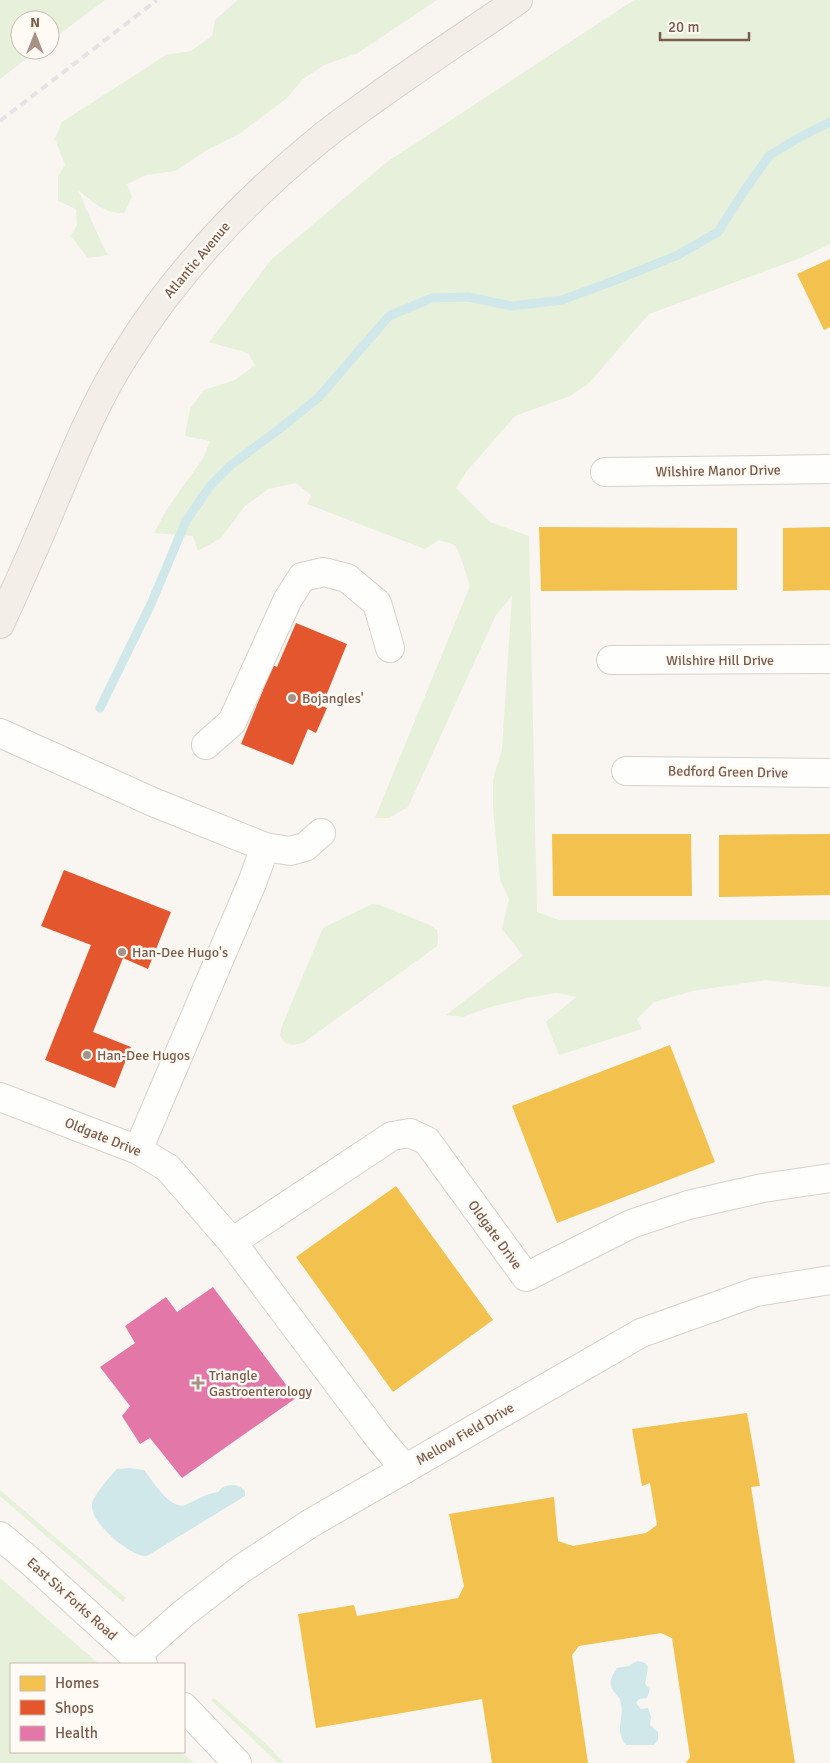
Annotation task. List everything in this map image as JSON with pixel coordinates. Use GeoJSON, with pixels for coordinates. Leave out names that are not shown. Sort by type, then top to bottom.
{"type":"FeatureCollection","features":[{"type":"Feature","properties":{"kind":"main road","name":"Atlantic Avenue"},"geometry":{"type":"LineString","coordinates":[[0,624],[100,399],[150,317],[204,248],[240,210],[320,138],[518,0]]}},
{"type":"Feature","properties":{"kind":"street","name":"Wilshire Manor Drive"},"geometry":{"type":"LineString","coordinates":[[605,472],[830,469]]}},
{"type":"Feature","properties":{"kind":"street"},"geometry":{"type":"LineString","coordinates":[[206,745],[232,722],[288,599],[302,577],[324,572],[347,578],[377,603],[390,648]]}},
{"type":"Feature","properties":{"kind":"street","name":"Wilshire Hill Drive"},"geometry":{"type":"LineString","coordinates":[[611,660],[830,659]]}},
{"type":"Feature","properties":{"kind":"street"},"geometry":{"type":"LineString","coordinates":[[0,733],[153,802],[266,847],[290,851],[305,847],[321,833]]}},
{"type":"Feature","properties":{"kind":"street","name":"Bedford Green Drive"},"geometry":{"type":"LineString","coordinates":[[626,771],[830,772]]}},
{"type":"Feature","properties":{"kind":"street"},"geometry":{"type":"LineString","coordinates":[[138,1150],[266,847]]}},
{"type":"Feature","properties":{"kind":"street","name":"Oldgate Drive"},"geometry":{"type":"LineString","coordinates":[[0,1098],[138,1150],[168,1168],[232,1242],[373,1430],[405,1469]]}},
{"type":"Feature","properties":{"kind":"street","name":"Oldgate Drive"},"geometry":{"type":"LineString","coordinates":[[232,1242],[392,1136],[410,1133],[427,1141],[526,1277],[632,1224],[678,1208],[762,1188],[830,1178]]}},
{"type":"Feature","properties":{"kind":"street","name":"Mellow Field Drive"},"geometry":{"type":"LineString","coordinates":[[139,1660],[178,1618],[241,1569],[311,1523],[642,1333],[756,1292],[830,1280]]}},
{"type":"Feature","properties":{"kind":"street","name":"East Six Forks Road"},"geometry":{"type":"LineString","coordinates":[[0,1536],[139,1660]]}},
{"type":"Feature","properties":{"kind":"street"},"geometry":{"type":"LineString","coordinates":[[185,1708],[237,1763]]}},
{"type":"Feature","properties":{"kind":"green space"},"geometry":{"type":"Polygon","coordinates":[[[0,0],[105,0],[60,34],[60,10],[10,10],[10,60],[25,60],[0,79],[0,0]]]}},
{"type":"Feature","properties":{"kind":"green space"},"geometry":{"type":"Polygon","coordinates":[[[238,0],[437,0],[358,53],[324,65],[303,79],[287,98],[239,134],[209,149],[175,171],[146,175],[127,184],[132,197],[124,213],[104,209],[78,190],[108,255],[88,258],[71,236],[77,225],[76,209],[58,201],[58,176],[65,165],[55,139],[62,122],[166,55],[191,51],[212,36],[215,20],[238,0]]]}},
{"type":"Feature","properties":{"kind":"green space"},"geometry":{"type":"Polygon","coordinates":[[[634,0],[830,0],[830,244],[803,257],[649,314],[589,383],[570,396],[515,416],[466,472],[456,488],[490,522],[529,536],[537,912],[559,920],[830,920],[830,987],[765,980],[693,991],[654,1002],[637,1019],[642,1029],[559,1055],[546,1022],[576,997],[557,993],[487,1008],[463,1017],[446,1015],[523,956],[502,929],[509,899],[500,880],[493,808],[493,780],[502,749],[512,596],[496,615],[408,807],[389,818],[375,818],[470,586],[455,545],[439,540],[425,549],[307,504],[311,495],[296,483],[268,489],[245,506],[221,538],[198,551],[193,536],[154,533],[167,509],[204,457],[210,441],[185,436],[190,409],[204,390],[235,380],[255,365],[248,353],[209,342],[271,260],[387,162],[634,0]]]}},
{"type":"Feature","properties":{"kind":"green space"},"geometry":{"type":"Polygon","coordinates":[[[372,904],[380,905],[430,925],[437,930],[437,946],[303,1043],[292,1045],[284,1042],[280,1035],[282,1026],[323,928],[372,904]]]}},
{"type":"Feature","properties":{"kind":"green space"},"geometry":{"type":"Polygon","coordinates":[[[0,1490],[126,1598],[123,1602],[0,1496],[0,1490]]]}},
{"type":"Feature","properties":{"kind":"green space"},"geometry":{"type":"Polygon","coordinates":[[[0,1578],[98,1663],[10,1663],[10,1753],[182,1753],[194,1763],[0,1763],[0,1578]]]}},
{"type":"Feature","properties":{"kind":"green space"},"geometry":{"type":"Polygon","coordinates":[[[214,1698],[265,1743],[284,1763],[278,1763],[211,1700],[214,1698]]]}},
{"type":"Feature","properties":{"kind":"water"},"geometry":{"type":"Polygon","coordinates":[[[117,1469],[144,1470],[168,1499],[179,1505],[185,1505],[232,1485],[242,1488],[245,1491],[245,1496],[145,1556],[120,1544],[103,1528],[93,1511],[93,1500],[117,1469]]]}},
{"type":"Feature","properties":{"kind":"water"},"geometry":{"type":"Polygon","coordinates":[[[638,1661],[645,1663],[648,1667],[645,1684],[650,1689],[647,1698],[639,1699],[636,1703],[641,1709],[648,1708],[651,1717],[650,1725],[658,1732],[658,1740],[654,1745],[626,1745],[620,1733],[622,1712],[620,1700],[611,1686],[611,1679],[617,1668],[629,1666],[638,1661]]]}},
{"type":"Feature","properties":{"kind":"building: Homes"},"geometry":{"type":"Polygon","coordinates":[[[830,259],[830,327],[824,330],[797,274],[830,259]]]}},
{"type":"Feature","properties":{"kind":"building: Homes"},"geometry":{"type":"Polygon","coordinates":[[[539,527],[737,528],[737,590],[541,591],[539,527]]]}},
{"type":"Feature","properties":{"kind":"building: Homes"},"geometry":{"type":"Polygon","coordinates":[[[830,527],[830,590],[783,591],[783,528],[830,527]]]}},
{"type":"Feature","properties":{"kind":"building: Homes"},"geometry":{"type":"Polygon","coordinates":[[[552,834],[691,834],[692,896],[553,896],[552,834]]]}},
{"type":"Feature","properties":{"kind":"building: Homes"},"geometry":{"type":"Polygon","coordinates":[[[830,834],[830,895],[719,897],[719,835],[830,834]]]}},
{"type":"Feature","properties":{"kind":"building: Homes"},"geometry":{"type":"Polygon","coordinates":[[[670,1045],[715,1162],[557,1223],[512,1106],[670,1045]]]}},
{"type":"Feature","properties":{"kind":"building: Homes"},"geometry":{"type":"Polygon","coordinates":[[[396,1186],[493,1320],[393,1392],[296,1257],[396,1186]]]}},
{"type":"Feature","properties":{"kind":"building: Homes"},"geometry":{"type":"Polygon","coordinates":[[[747,1413],[760,1486],[751,1487],[795,1763],[686,1763],[690,1757],[672,1638],[661,1633],[579,1646],[572,1655],[588,1763],[492,1763],[482,1699],[316,1728],[298,1614],[354,1605],[357,1616],[458,1598],[464,1586],[449,1514],[554,1497],[558,1541],[573,1546],[646,1533],[657,1525],[650,1483],[642,1486],[632,1429],[747,1413]]]}},
{"type":"Feature","properties":{"kind":"building: Shops","name":"Bojangles'"},"geometry":{"type":"Polygon","coordinates":[[[296,623],[347,644],[322,706],[327,708],[316,733],[308,729],[293,765],[241,744],[263,690],[256,688],[266,662],[277,667],[296,623]]]}},
{"type":"Feature","properties":{"kind":"building: Shops","name":"Han-Dee Hugo's"},"geometry":{"type":"Polygon","coordinates":[[[64,870],[171,912],[148,969],[123,958],[93,1032],[131,1047],[115,1088],[45,1060],[91,945],[41,926],[64,870]]]}},
{"type":"Feature","properties":{"kind":"building: Health","name":"Triangle Gastroenterology"},"geometry":{"type":"Polygon","coordinates":[[[213,1287],[296,1398],[182,1478],[150,1438],[140,1444],[122,1416],[130,1406],[100,1367],[135,1343],[125,1326],[166,1297],[177,1312],[213,1287]]]}},
{"type":"Feature","properties":{"kind":"waterway"},"geometry":{"type":"LineString","coordinates":[[100,708],[151,604],[186,521],[211,485],[231,465],[319,397],[389,316],[432,298],[468,297],[512,306],[562,300],[678,255],[718,232],[770,155],[830,122]]}},
{"type":"Feature","properties":{"kind":"railway"},"geometry":{"type":"LineString","coordinates":[[0,121],[157,0]]}},
{"type":"Feature","properties":{"kind":"place","name":"Bojangles'"},"geometry":{"type":"Point","coordinates":[292,698]}},
{"type":"Feature","properties":{"kind":"place","name":"Han-Dee Hugo's"},"geometry":{"type":"Point","coordinates":[122,952]}},
{"type":"Feature","properties":{"kind":"place","name":"Han-Dee Hugos"},"geometry":{"type":"Point","coordinates":[87,1055]}},
{"type":"Feature","properties":{"kind":"place","name":"Triangle Gastroenterology"},"geometry":{"type":"Point","coordinates":[198,1383]}}]}
